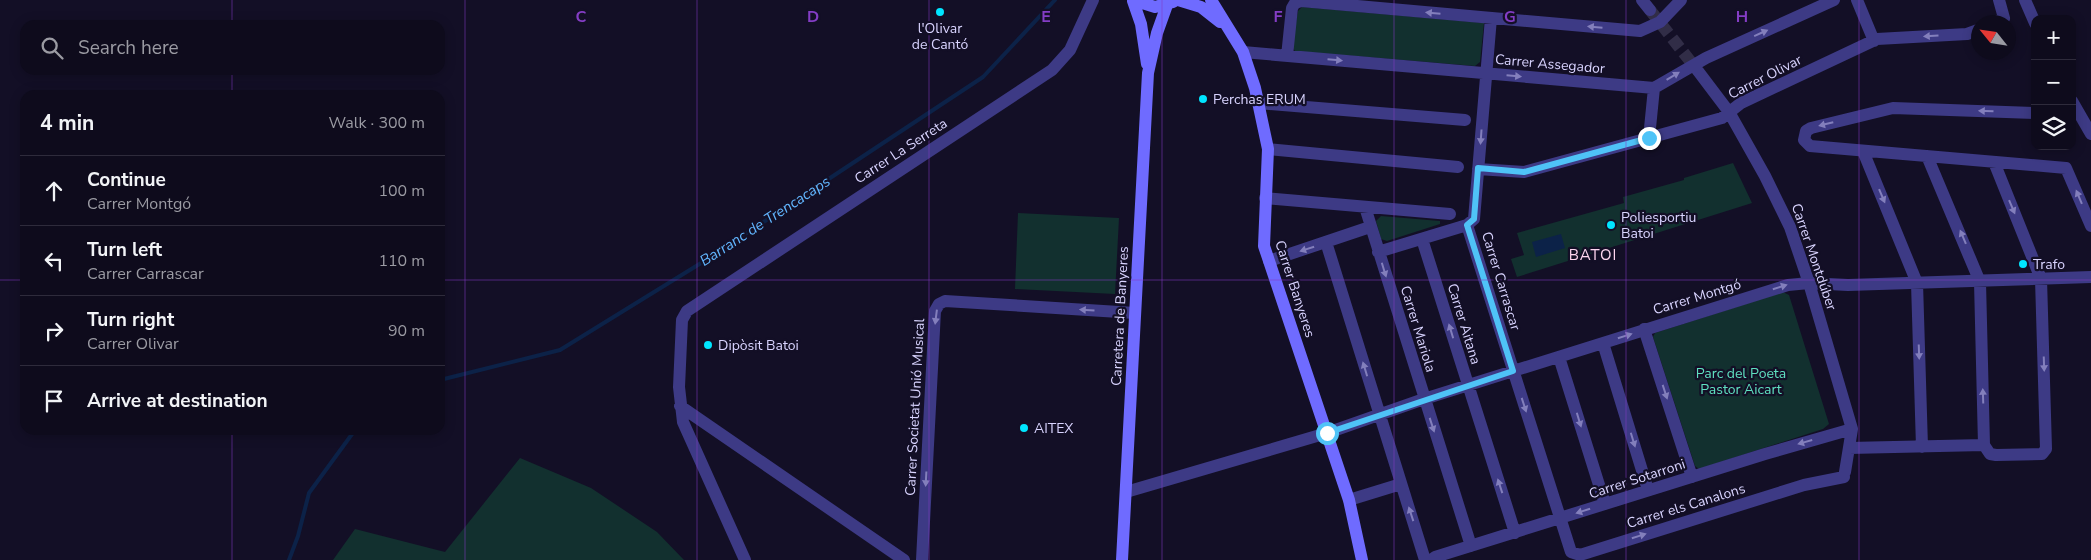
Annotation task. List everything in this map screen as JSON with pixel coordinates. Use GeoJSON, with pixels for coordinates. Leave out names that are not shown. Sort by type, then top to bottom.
{"type":"FeatureCollection","features":[{"type":"Feature","properties":{"kind":"main road","name":"Carrer Banyeres"},"geometry":{"type":"LineString","coordinates":[[1133,0],[1155,7],[1174,2],[1200,7],[1226,27]]}},
{"type":"Feature","properties":{"kind":"main road","name":"Carretera de Banyeres"},"geometry":{"type":"LineString","coordinates":[[1133,0],[1141,24],[1148,73]]}},
{"type":"Feature","properties":{"kind":"main road","name":"Carrer Banyeres"},"geometry":{"type":"LineString","coordinates":[[1210,0],[1243,52],[1258,103],[1268,149],[1264,241],[1349,500],[1362,560]]}},
{"type":"Feature","properties":{"kind":"main road","name":"Carretera de Banyeres"},"geometry":{"type":"LineString","coordinates":[[1122,560],[1148,73],[1157,33],[1174,2]]}},
{"type":"Feature","properties":{"kind":"street"},"geometry":{"type":"LineString","coordinates":[[1286,56],[1292,8],[1295,3],[1301,1],[1643,31],[1660,22],[1682,0]]}},
{"type":"Feature","properties":{"kind":"street"},"geometry":{"type":"LineString","coordinates":[[1649,138],[1654,88],[1706,58],[1834,0]]}},
{"type":"Feature","properties":{"kind":"street"},"geometry":{"type":"LineString","coordinates":[[1857,0],[1874,41]]}},
{"type":"Feature","properties":{"kind":"street"},"geometry":{"type":"LineString","coordinates":[[1998,0],[2000,15]]}},
{"type":"Feature","properties":{"kind":"street"},"geometry":{"type":"LineString","coordinates":[[2025,0],[2032,15]]}},
{"type":"Feature","properties":{"kind":"street","name":"Carrer La Serreta"},"geometry":{"type":"LineString","coordinates":[[745,560],[683,422],[680,406],[682,320],[687,311],[1052,70],[1070,50],[1094,3]]}},
{"type":"Feature","properties":{"kind":"street","name":"Carrer Carrascar"},"geometry":{"type":"LineString","coordinates":[[1491,18],[1474,219],[1467,225],[1560,518]]}},
{"type":"Feature","properties":{"kind":"street","name":"Carrer Olivar"},"geometry":{"type":"LineString","coordinates":[[1478,168],[1524,172],[1722,118],[1741,103],[1874,41],[1971,33]]}},
{"type":"Feature","properties":{"kind":"street","name":"Carrer Assegador"},"geometry":{"type":"LineString","coordinates":[[1243,52],[1654,88]]}},
{"type":"Feature","properties":{"kind":"street","name":"Carrer Montdúber"},"geometry":{"type":"LineString","coordinates":[[1698,71],[1729,112],[1766,176],[1790,227],[1809,283],[1852,429],[1845,474]]}},
{"type":"Feature","properties":{"kind":"street"},"geometry":{"type":"LineString","coordinates":[[1258,103],[1466,120]]}},
{"type":"Feature","properties":{"kind":"street"},"geometry":{"type":"LineString","coordinates":[[2031,112],[1893,108],[1811,128],[1804,135],[1804,140],[1810,146],[2066,168],[2091,226]]}},
{"type":"Feature","properties":{"kind":"street"},"geometry":{"type":"LineString","coordinates":[[2076,114],[2091,134]]}},
{"type":"Feature","properties":{"kind":"street"},"geometry":{"type":"LineString","coordinates":[[1268,149],[1458,167]]}},
{"type":"Feature","properties":{"kind":"street"},"geometry":{"type":"LineString","coordinates":[[1863,151],[1917,283],[1922,447]]}},
{"type":"Feature","properties":{"kind":"street"},"geometry":{"type":"LineString","coordinates":[[1928,156],[1980,282],[1984,445],[1986,450],[1996,455],[2042,454],[2047,442],[2041,279],[1994,162]]}},
{"type":"Feature","properties":{"kind":"street"},"geometry":{"type":"LineString","coordinates":[[1265,198],[1450,214]]}},
{"type":"Feature","properties":{"kind":"street","name":"Carrer Mariola"},"geometry":{"type":"LineString","coordinates":[[1365,207],[1471,546]]}},
{"type":"Feature","properties":{"kind":"street"},"geometry":{"type":"LineString","coordinates":[[1378,252],[1467,225]]}},
{"type":"Feature","properties":{"kind":"street"},"geometry":{"type":"LineString","coordinates":[[1269,261],[1370,227]]}},
{"type":"Feature","properties":{"kind":"street","name":"Carrer Aitana"},"geometry":{"type":"LineString","coordinates":[[1422,239],[1515,533]]}},
{"type":"Feature","properties":{"kind":"street"},"geometry":{"type":"LineString","coordinates":[[1326,242],[1425,560]]}},
{"type":"Feature","properties":{"kind":"street","name":"Carrer Montgó"},"geometry":{"type":"LineString","coordinates":[[1126,492],[1327,433],[1424,399],[1788,284],[1848,285],[1980,282],[2091,277]]}},
{"type":"Feature","properties":{"kind":"street","name":"Carrer Societat Unió Musical"},"geometry":{"type":"LineString","coordinates":[[922,560],[935,311],[939,304],[945,301],[1135,313]]}},
{"type":"Feature","properties":{"kind":"street"},"geometry":{"type":"LineString","coordinates":[[1644,329],[1692,477]]}},
{"type":"Feature","properties":{"kind":"street"},"geometry":{"type":"LineString","coordinates":[[1603,343],[1648,490]]}},
{"type":"Feature","properties":{"kind":"street"},"geometry":{"type":"LineString","coordinates":[[1559,357],[1605,504]]}},
{"type":"Feature","properties":{"kind":"street"},"geometry":{"type":"LineString","coordinates":[[680,406],[904,560]]}},
{"type":"Feature","properties":{"kind":"street","name":"Carrer Sotarroni"},"geometry":{"type":"LineString","coordinates":[[1431,560],[1648,490],[1852,429]]}},
{"type":"Feature","properties":{"kind":"street"},"geometry":{"type":"LineString","coordinates":[[1849,448],[1984,445]]}},
{"type":"Feature","properties":{"kind":"street","name":"Carrer els Canalons"},"geometry":{"type":"LineString","coordinates":[[1560,518],[1569,549],[1573,553],[1580,554],[1845,474]]}},
{"type":"Feature","properties":{"kind":"street"},"geometry":{"type":"LineString","coordinates":[[1349,500],[1401,484]]}},
{"type":"Feature","properties":{"kind":"green space"},"geometry":{"type":"Polygon","coordinates":[[[1302,7],[1484,23],[1480,62],[1475,66],[1295,51],[1292,47],[1298,11],[1302,7]]]}},
{"type":"Feature","properties":{"kind":"green space","name":"Poliesportiu Batoi"},"geometry":{"type":"Polygon","coordinates":[[[1733,163],[1752,203],[1517,277],[1511,259],[1524,255],[1517,233],[1624,203],[1623,197],[1684,180],[1684,178],[1733,163]]]}},
{"type":"Feature","properties":{"kind":"green space"},"geometry":{"type":"Polygon","coordinates":[[[1018,213],[1119,218],[1115,294],[1015,289],[1018,213]]]}},
{"type":"Feature","properties":{"kind":"green space"},"geometry":{"type":"Polygon","coordinates":[[[1381,216],[1440,221],[1440,224],[1387,241],[1381,239],[1376,221],[1381,216]]]}},
{"type":"Feature","properties":{"kind":"green space","name":"Parc del Poeta Pastor Aicart"},"geometry":{"type":"Polygon","coordinates":[[[1783,292],[1789,295],[1829,424],[1823,429],[1699,469],[1695,466],[1653,337],[1655,333],[1783,292]]]}},
{"type":"Feature","properties":{"kind":"green space"},"geometry":{"type":"Polygon","coordinates":[[[520,458],[591,488],[657,532],[684,560],[333,560],[355,529],[445,552],[520,458]]]}},
{"type":"Feature","properties":{"kind":"water"},"geometry":{"type":"Polygon","coordinates":[[[1561,234],[1565,248],[1536,257],[1532,242],[1561,234]]]}},
{"type":"Feature","properties":{"kind":"waterway","name":"Barranc de Trencacaps"},"geometry":{"type":"LineString","coordinates":[[445,379],[560,350],[706,260],[983,77],[1055,0]]}},
{"type":"Feature","properties":{"kind":"waterway","name":"Barranc de Trencacaps"},"geometry":{"type":"LineString","coordinates":[[289,560],[298,536],[309,493],[351,435]]}},
{"type":"Feature","properties":{"kind":"tunnel"},"geometry":{"type":"LineString","coordinates":[[1650,10],[1698,71]]}},
{"type":"Feature","properties":{"kind":"place","name":"l'Olivar de Cantó"},"geometry":{"type":"Point","coordinates":[940,12]}},
{"type":"Feature","properties":{"kind":"place","name":"Perchas ERUM"},"geometry":{"type":"Point","coordinates":[1203,99]}},
{"type":"Feature","properties":{"kind":"place","name":"Poliesportiu Batoi"},"geometry":{"type":"Point","coordinates":[1611,225]}},
{"type":"Feature","properties":{"kind":"place","name":"Trafo"},"geometry":{"type":"Point","coordinates":[2023,264]}},
{"type":"Feature","properties":{"kind":"place","name":"Dipòsit Batoi"},"geometry":{"type":"Point","coordinates":[708,345]}},
{"type":"Feature","properties":{"kind":"place","name":"AITEX"},"geometry":{"type":"Point","coordinates":[1024,428]}},
{"type":"Feature","properties":{"kind":"district","name":"BATOI"},"geometry":{"type":"Point","coordinates":[1593,255]}},
{"type":"Feature","properties":{"kind":"route"},"geometry":{"type":"LineString","coordinates":[[1327,433],[1424,399],[1513,371],[1467,225],[1472,223],[1474,219],[1478,168],[1524,172],[1649,138]]}}]}
